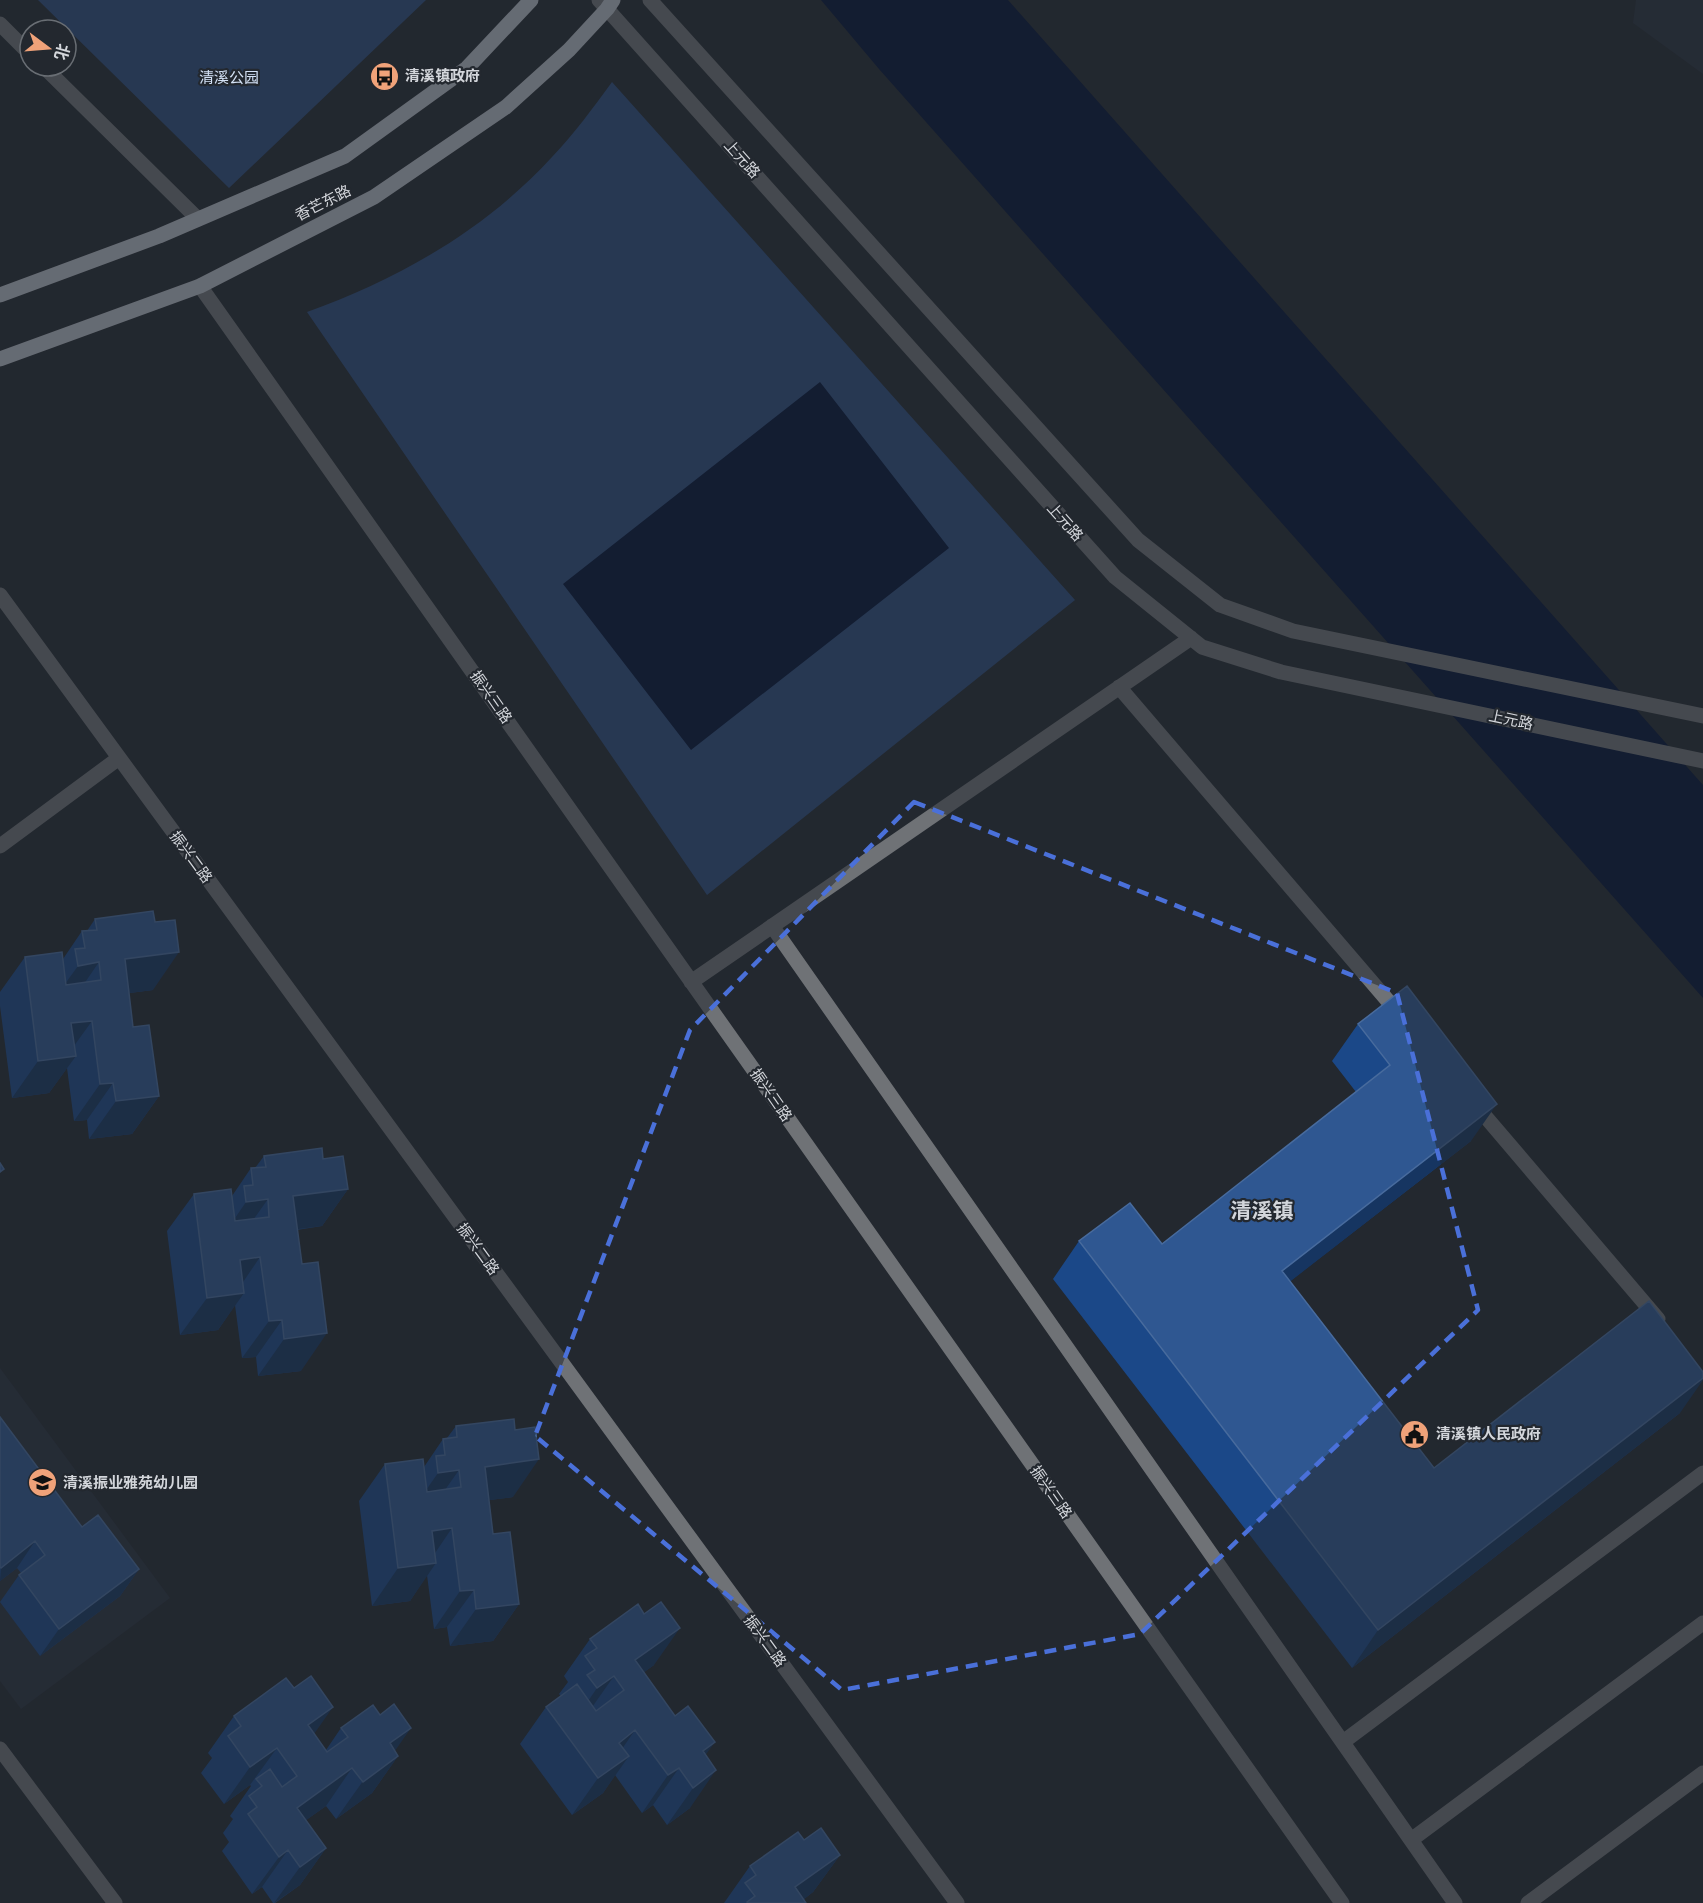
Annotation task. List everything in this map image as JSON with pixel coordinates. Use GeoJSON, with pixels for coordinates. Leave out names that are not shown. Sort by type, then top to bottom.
{"type":"FeatureCollection","features":[{"type":"Feature","properties":{"kind":"main road"},"geometry":{"type":"LineString","coordinates":[[0,295],[159,236],[345,156],[467,68],[531,0]]}},
{"type":"Feature","properties":{"kind":"main road","name":"香芒东路"},"geometry":{"type":"LineString","coordinates":[[0,359],[200,286],[374,197],[506,107],[569,50],[606,3]]}},
{"type":"Feature","properties":{"kind":"street"},"geometry":{"type":"LineString","coordinates":[[650,0],[1138,540],[1220,605],[1293,631],[1703,716]]}},
{"type":"Feature","properties":{"kind":"street","name":"上元路"},"geometry":{"type":"LineString","coordinates":[[606,3],[1115,577],[1202,647],[1281,672],[1703,760]]}},
{"type":"Feature","properties":{"kind":"street"},"geometry":{"type":"LineString","coordinates":[[0,24],[18,42]]}},
{"type":"Feature","properties":{"kind":"street"},"geometry":{"type":"LineString","coordinates":[[55,78],[198,219]]}},
{"type":"Feature","properties":{"kind":"street","name":"振兴三路"},"geometry":{"type":"LineString","coordinates":[[200,286],[1342,1903]]}},
{"type":"Feature","properties":{"kind":"street","name":"振兴二路"},"geometry":{"type":"LineString","coordinates":[[0,595],[957,1903]]}},
{"type":"Feature","properties":{"kind":"street"},"geometry":{"type":"LineString","coordinates":[[691,982],[1191,638]]}},
{"type":"Feature","properties":{"kind":"street"},"geometry":{"type":"LineString","coordinates":[[1119,687],[1411,1029]]}},
{"type":"Feature","properties":{"kind":"street"},"geometry":{"type":"LineString","coordinates":[[0,846],[119,758]]}},
{"type":"Feature","properties":{"kind":"street"},"geometry":{"type":"LineString","coordinates":[[772,926],[1455,1903]]}},
{"type":"Feature","properties":{"kind":"street"},"geometry":{"type":"LineString","coordinates":[[1465,1092],[1665,1327]]}},
{"type":"Feature","properties":{"kind":"street"},"geometry":{"type":"LineString","coordinates":[[1343,1742],[1703,1473]]}},
{"type":"Feature","properties":{"kind":"street"},"geometry":{"type":"LineString","coordinates":[[1412,1840],[1703,1623]]}},
{"type":"Feature","properties":{"kind":"street"},"geometry":{"type":"LineString","coordinates":[[0,1749],[115,1903]]}},
{"type":"Feature","properties":{"kind":"street"},"geometry":{"type":"LineString","coordinates":[[1528,1903],[1703,1773]]}},
{"type":"Feature","properties":{"kind":"highlighted area"},"geometry":{"type":"Polygon","coordinates":[[[914,802],[1397,993],[1478,1310],[1140,1634],[842,1690],[535,1436],[690,1030],[914,802]]]}},
{"type":"Feature","properties":{"kind":"shaded area"},"geometry":{"type":"Polygon","coordinates":[[[821,0],[1008,0],[1703,785],[1703,998],[879,69],[821,0]]]}},
{"type":"Feature","properties":{"kind":"shaded area"},"geometry":{"type":"Polygon","coordinates":[[[1636,0],[1703,0],[1703,74],[1633,23],[1636,0]]]}},
{"type":"Feature","properties":{"kind":"shaded area"},"geometry":{"type":"Polygon","coordinates":[[[820,382],[949,548],[691,750],[563,584],[820,382]]]}},
{"type":"Feature","properties":{"kind":"shaded area","name":"清溪振业雅苑幼儿园"},"geometry":{"type":"Polygon","coordinates":[[[0,1368],[170,1598],[21,1709],[0,1681],[0,1368]]]}},
{"type":"Feature","properties":{"kind":"green space","name":"清溪公园"},"geometry":{"type":"Polygon","coordinates":[[[38,0],[426,0],[229,188],[78,39],[78,18],[56,18],[38,0]]]}},
{"type":"Feature","properties":{"kind":"green space"},"geometry":{"type":"Polygon","coordinates":[[[612,82],[1075,600],[707,895],[307,312],[407,268],[439,250],[469,229],[526,183],[552,157],[576,130],[612,82]]]}},
{"type":"Feature","properties":{"kind":"building"},"geometry":{"type":"Polygon","coordinates":[[[153,911],[155,922],[175,920],[179,952],[125,959],[133,1027],[149,1025],[159,1096],[116,1101],[113,1083],[100,1084],[92,1021],[71,1023],[76,1056],[38,1061],[25,957],[62,952],[66,985],[101,980],[99,962],[78,966],[75,949],[85,948],[82,931],[97,930],[95,919],[153,911]]]}},
{"type":"Feature","properties":{"kind":"building"},"geometry":{"type":"Polygon","coordinates":[[[1407,986],[1497,1104],[1282,1271],[1434,1468],[1649,1301],[1703,1372],[1703,1378],[1378,1630],[1079,1241],[1130,1203],[1162,1244],[1390,1065],[1358,1024],[1407,986]]]}},
{"type":"Feature","properties":{"kind":"building"},"geometry":{"type":"Polygon","coordinates":[[[322,1148],[323,1159],[343,1156],[348,1189],[293,1196],[302,1264],[318,1262],[327,1333],[284,1339],[282,1320],[269,1321],[260,1257],[240,1260],[244,1293],[207,1298],[194,1194],[231,1189],[235,1221],[269,1217],[268,1199],[246,1202],[244,1186],[253,1185],[251,1168],[266,1167],[264,1156],[322,1148]]]}},
{"type":"Feature","properties":{"kind":"building"},"geometry":{"type":"Polygon","coordinates":[[[0,1417],[82,1527],[98,1515],[139,1569],[59,1629],[19,1575],[45,1555],[35,1541],[0,1567],[0,1417]]]}},
{"type":"Feature","properties":{"kind":"building"},"geometry":{"type":"Polygon","coordinates":[[[514,1419],[515,1430],[535,1427],[539,1459],[485,1467],[493,1534],[510,1532],[519,1604],[476,1609],[474,1590],[460,1591],[452,1528],[432,1531],[436,1563],[398,1568],[385,1464],[423,1459],[427,1492],[461,1487],[459,1470],[438,1473],[436,1456],[445,1455],[443,1439],[457,1437],[456,1426],[514,1419]]]}},
{"type":"Feature","properties":{"kind":"building"},"geometry":{"type":"Polygon","coordinates":[[[661,1602],[680,1628],[635,1660],[675,1716],[688,1706],[715,1742],[703,1751],[716,1770],[693,1788],[679,1768],[668,1775],[635,1730],[619,1743],[629,1756],[598,1778],[546,1707],[577,1684],[596,1711],[624,1690],[614,1676],[597,1688],[587,1675],[595,1670],[585,1656],[597,1648],[590,1639],[638,1604],[644,1614],[661,1602]]]}},
{"type":"Feature","properties":{"kind":"building"},"geometry":{"type":"Polygon","coordinates":[[[311,1676],[333,1707],[308,1725],[327,1752],[348,1737],[341,1728],[373,1705],[380,1715],[394,1704],[411,1728],[390,1743],[398,1756],[363,1782],[352,1768],[297,1808],[326,1848],[300,1867],[288,1850],[279,1857],[248,1814],[257,1807],[249,1796],[262,1786],[256,1779],[270,1769],[282,1787],[297,1776],[277,1748],[250,1767],[228,1736],[241,1726],[234,1716],[286,1678],[294,1688],[311,1676]]]}},
{"type":"Feature","properties":{"kind":"building"},"geometry":{"type":"Polygon","coordinates":[[[821,1828],[840,1855],[795,1887],[806,1903],[748,1903],[755,1896],[745,1883],[756,1875],[750,1866],[798,1832],[804,1840],[821,1828]]]}},
{"type":"Feature","properties":{"kind":"place","name":"清溪镇政府"},"geometry":{"type":"Point","coordinates":[384,76]}},
{"type":"Feature","properties":{"kind":"place","name":"清溪镇人民政府"},"geometry":{"type":"Point","coordinates":[1415,1434]}},
{"type":"Feature","properties":{"kind":"place","name":"清溪振业雅苑幼儿园"},"geometry":{"type":"Point","coordinates":[42,1483]}},
{"type":"Feature","properties":{"kind":"district","name":"清溪镇"},"geometry":{"type":"Point","coordinates":[1262,1210]}}]}
